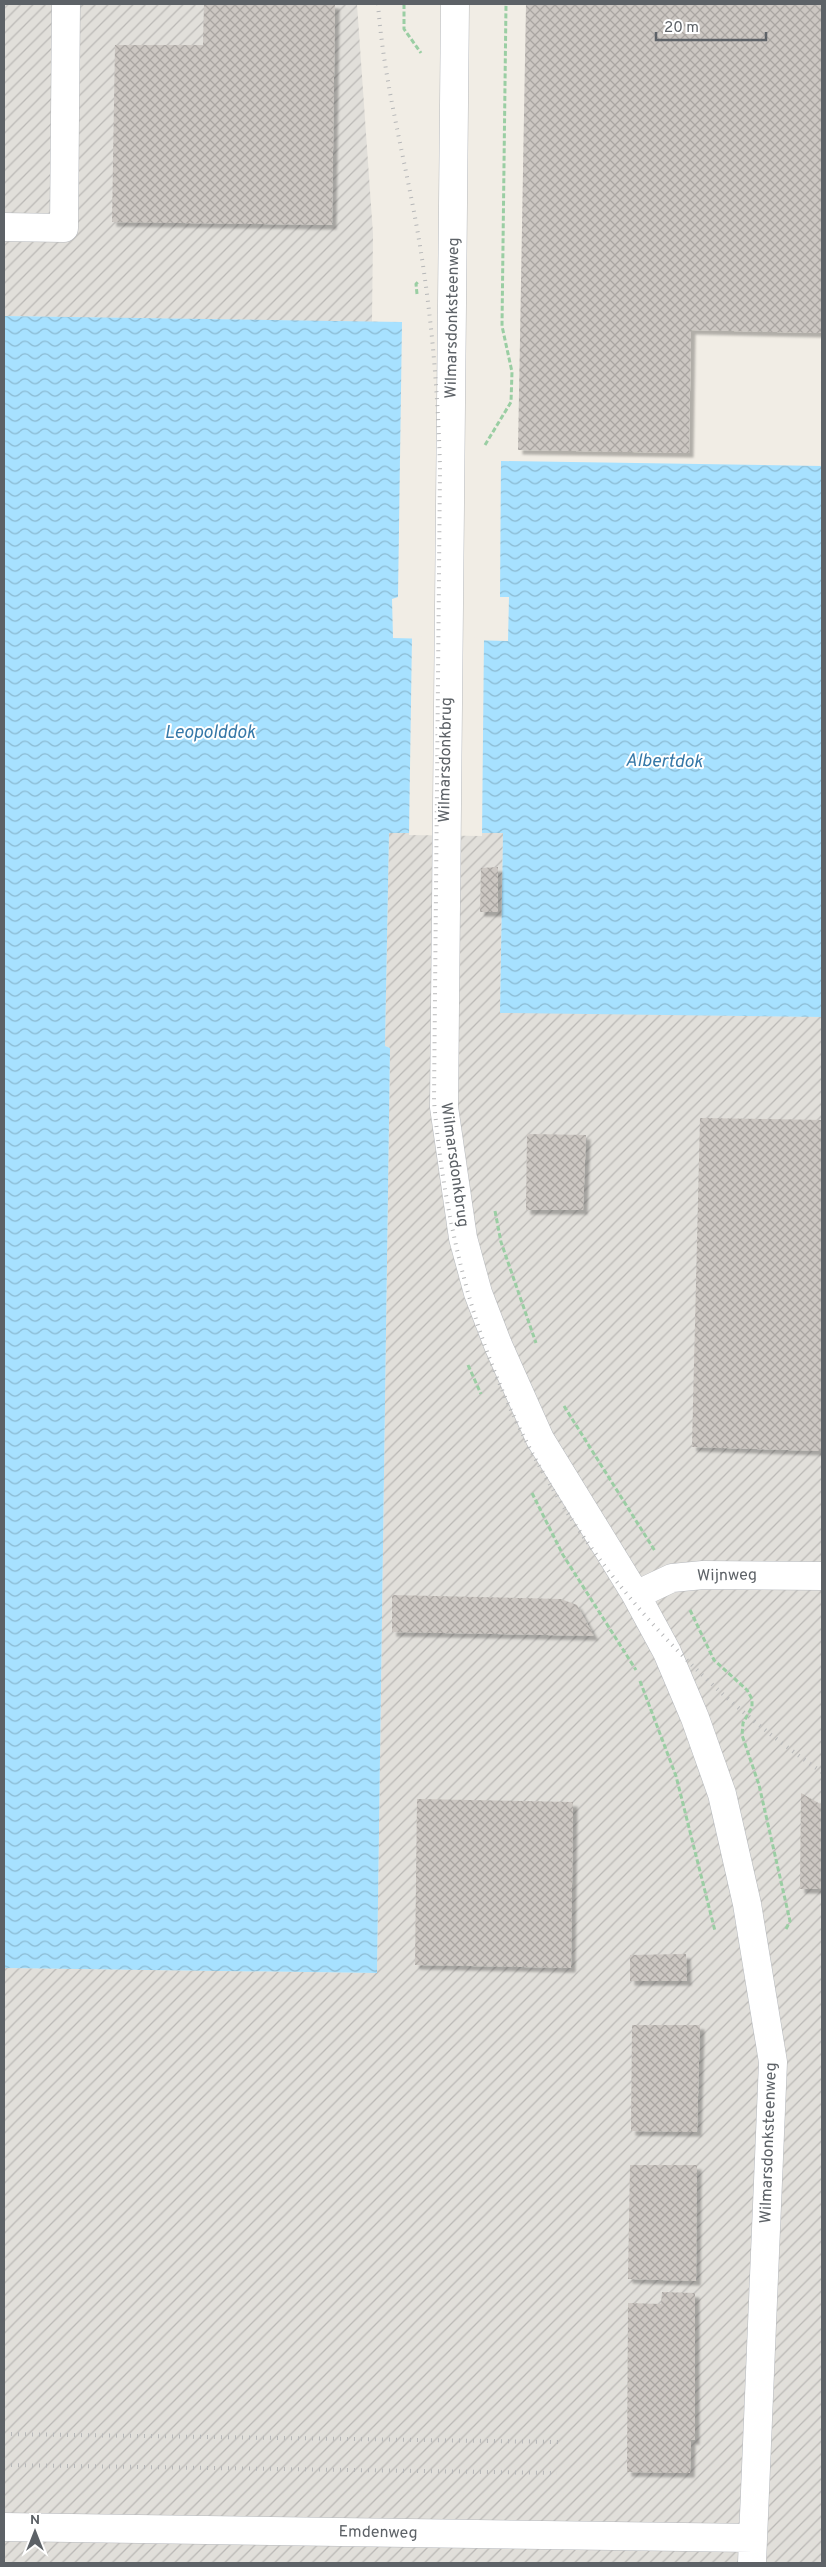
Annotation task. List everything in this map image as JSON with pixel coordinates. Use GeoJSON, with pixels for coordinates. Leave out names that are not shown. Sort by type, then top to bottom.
{"type":"FeatureCollection","features":[{"type":"Feature","properties":{"kind":"street"},"geometry":{"type":"LineString","coordinates":[[4,226],[64,228],[66,4]]}},
{"type":"Feature","properties":{"kind":"street","name":"Wilmarsdonksteenweg"},"geometry":{"type":"LineString","coordinates":[[448,632],[454,253],[455,4]]}},
{"type":"Feature","properties":{"kind":"street","name":"Wilmarsdonkbrug"},"geometry":{"type":"LineString","coordinates":[[448,632],[444,1107],[464,1238],[478,1293],[498,1345],[540,1439],[636,1595]]}},
{"type":"Feature","properties":{"kind":"street","name":"Wijnweg"},"geometry":{"type":"LineString","coordinates":[[636,1595],[672,1578],[703,1575],[822,1576]]}},
{"type":"Feature","properties":{"kind":"street","name":"Wilmarsdonksteenweg"},"geometry":{"type":"LineString","coordinates":[[636,1595],[667,1652],[685,1693],[722,1794],[747,1904],[773,2062],[753,2551]]}},
{"type":"Feature","properties":{"kind":"street","name":"Emdenweg"},"geometry":{"type":"LineString","coordinates":[[4,2527],[753,2551]]}},
{"type":"Feature","properties":{"kind":"path"},"geometry":{"type":"LineString","coordinates":[[482,449],[512,402],[512,372],[502,326],[506,4]]}},
{"type":"Feature","properties":{"kind":"path"},"geometry":{"type":"LineString","coordinates":[[494,1205],[502,1242],[537,1346]]}},
{"type":"Feature","properties":{"kind":"path"},"geometry":{"type":"LineString","coordinates":[[560,1400],[672,1578],[714,1660],[747,1690],[752,1700],[752,1708],[743,1723],[742,1735],[758,1785],[790,1920],[783,1937]]}},
{"type":"Feature","properties":{"kind":"shaded area"},"geometry":{"type":"Polygon","coordinates":[[[4,4],[357,4],[373,234],[372,322],[4,316],[4,4]]]}},
{"type":"Feature","properties":{"kind":"shaded area"},"geometry":{"type":"Polygon","coordinates":[[[389,833],[503,833],[500,1012],[822,1017],[822,2563],[4,2563],[4,1968],[377,1973],[390,1048],[385,1046],[389,833]]]}},
{"type":"Feature","properties":{"kind":"water","name":"Leopolddok"},"geometry":{"type":"Polygon","coordinates":[[[4,316],[402,322],[398,597],[392,599],[393,638],[508,641],[509,597],[500,597],[501,461],[822,466],[822,1017],[500,1013],[503,833],[389,833],[385,1046],[390,1048],[377,1973],[4,1968],[4,316]]]}},
{"type":"Feature","properties":{"kind":"pier"},"geometry":{"type":"Polygon","coordinates":[[[412,636],[484,638],[482,836],[409,835],[412,636]]]}},
{"type":"Feature","properties":{"kind":"building"},"geometry":{"type":"Polygon","coordinates":[[[204,4],[335,4],[332,225],[112,222],[115,45],[203,45],[204,4]]]}},
{"type":"Feature","properties":{"kind":"building"},"geometry":{"type":"Polygon","coordinates":[[[526,4],[822,4],[822,333],[691,330],[689,453],[518,450],[526,4]]]}},
{"type":"Feature","properties":{"kind":"building"},"geometry":{"type":"Polygon","coordinates":[[[498,867],[498,912],[480,912],[481,868],[498,867]]]}},
{"type":"Feature","properties":{"kind":"building"},"geometry":{"type":"Polygon","coordinates":[[[700,1118],[822,1120],[822,1451],[692,1447],[700,1118]]]}},
{"type":"Feature","properties":{"kind":"building"},"geometry":{"type":"Polygon","coordinates":[[[527,1134],[586,1135],[583,1210],[526,1210],[527,1134]]]}},
{"type":"Feature","properties":{"kind":"building"},"geometry":{"type":"Polygon","coordinates":[[[392,1595],[561,1599],[577,1605],[594,1636],[392,1632],[392,1595]]]}},
{"type":"Feature","properties":{"kind":"building"},"geometry":{"type":"Polygon","coordinates":[[[801,1793],[822,1805],[822,1889],[800,1889],[801,1793]]]}},
{"type":"Feature","properties":{"kind":"building"},"geometry":{"type":"Polygon","coordinates":[[[417,1799],[573,1802],[571,1968],[415,1965],[417,1799]]]}},
{"type":"Feature","properties":{"kind":"building"},"geometry":{"type":"Polygon","coordinates":[[[686,1954],[687,1981],[630,1981],[630,1955],[686,1954]]]}},
{"type":"Feature","properties":{"kind":"building"},"geometry":{"type":"Polygon","coordinates":[[[632,2025],[700,2025],[697,2132],[631,2131],[632,2025]]]}},
{"type":"Feature","properties":{"kind":"building"},"geometry":{"type":"Polygon","coordinates":[[[630,2165],[697,2165],[696,2281],[628,2279],[630,2165]]]}},
{"type":"Feature","properties":{"kind":"building"},"geometry":{"type":"Polygon","coordinates":[[[662,2292],[695,2293],[695,2440],[691,2440],[690,2473],[627,2472],[628,2303],[661,2304],[662,2292]]]}},
{"type":"Feature","properties":{"kind":"railway"},"geometry":{"type":"LineString","coordinates":[[378,4],[390,95],[420,246],[428,301],[438,412],[440,468],[434,1101],[442,1171],[463,1275],[496,1375],[523,1434],[554,1491],[590,1546],[630,1598],[673,1646],[720,1692],[770,1734],[822,1772]]}},
{"type":"Feature","properties":{"kind":"railway"},"geometry":{"type":"LineString","coordinates":[[4,2434],[558,2442]]}},
{"type":"Feature","properties":{"kind":"railway"},"geometry":{"type":"LineString","coordinates":[[4,2465],[557,2473]]}},
{"type":"Feature","properties":{"kind":"water label","name":"Albertdok"},"geometry":{"type":"Point","coordinates":[664,762]}}]}
